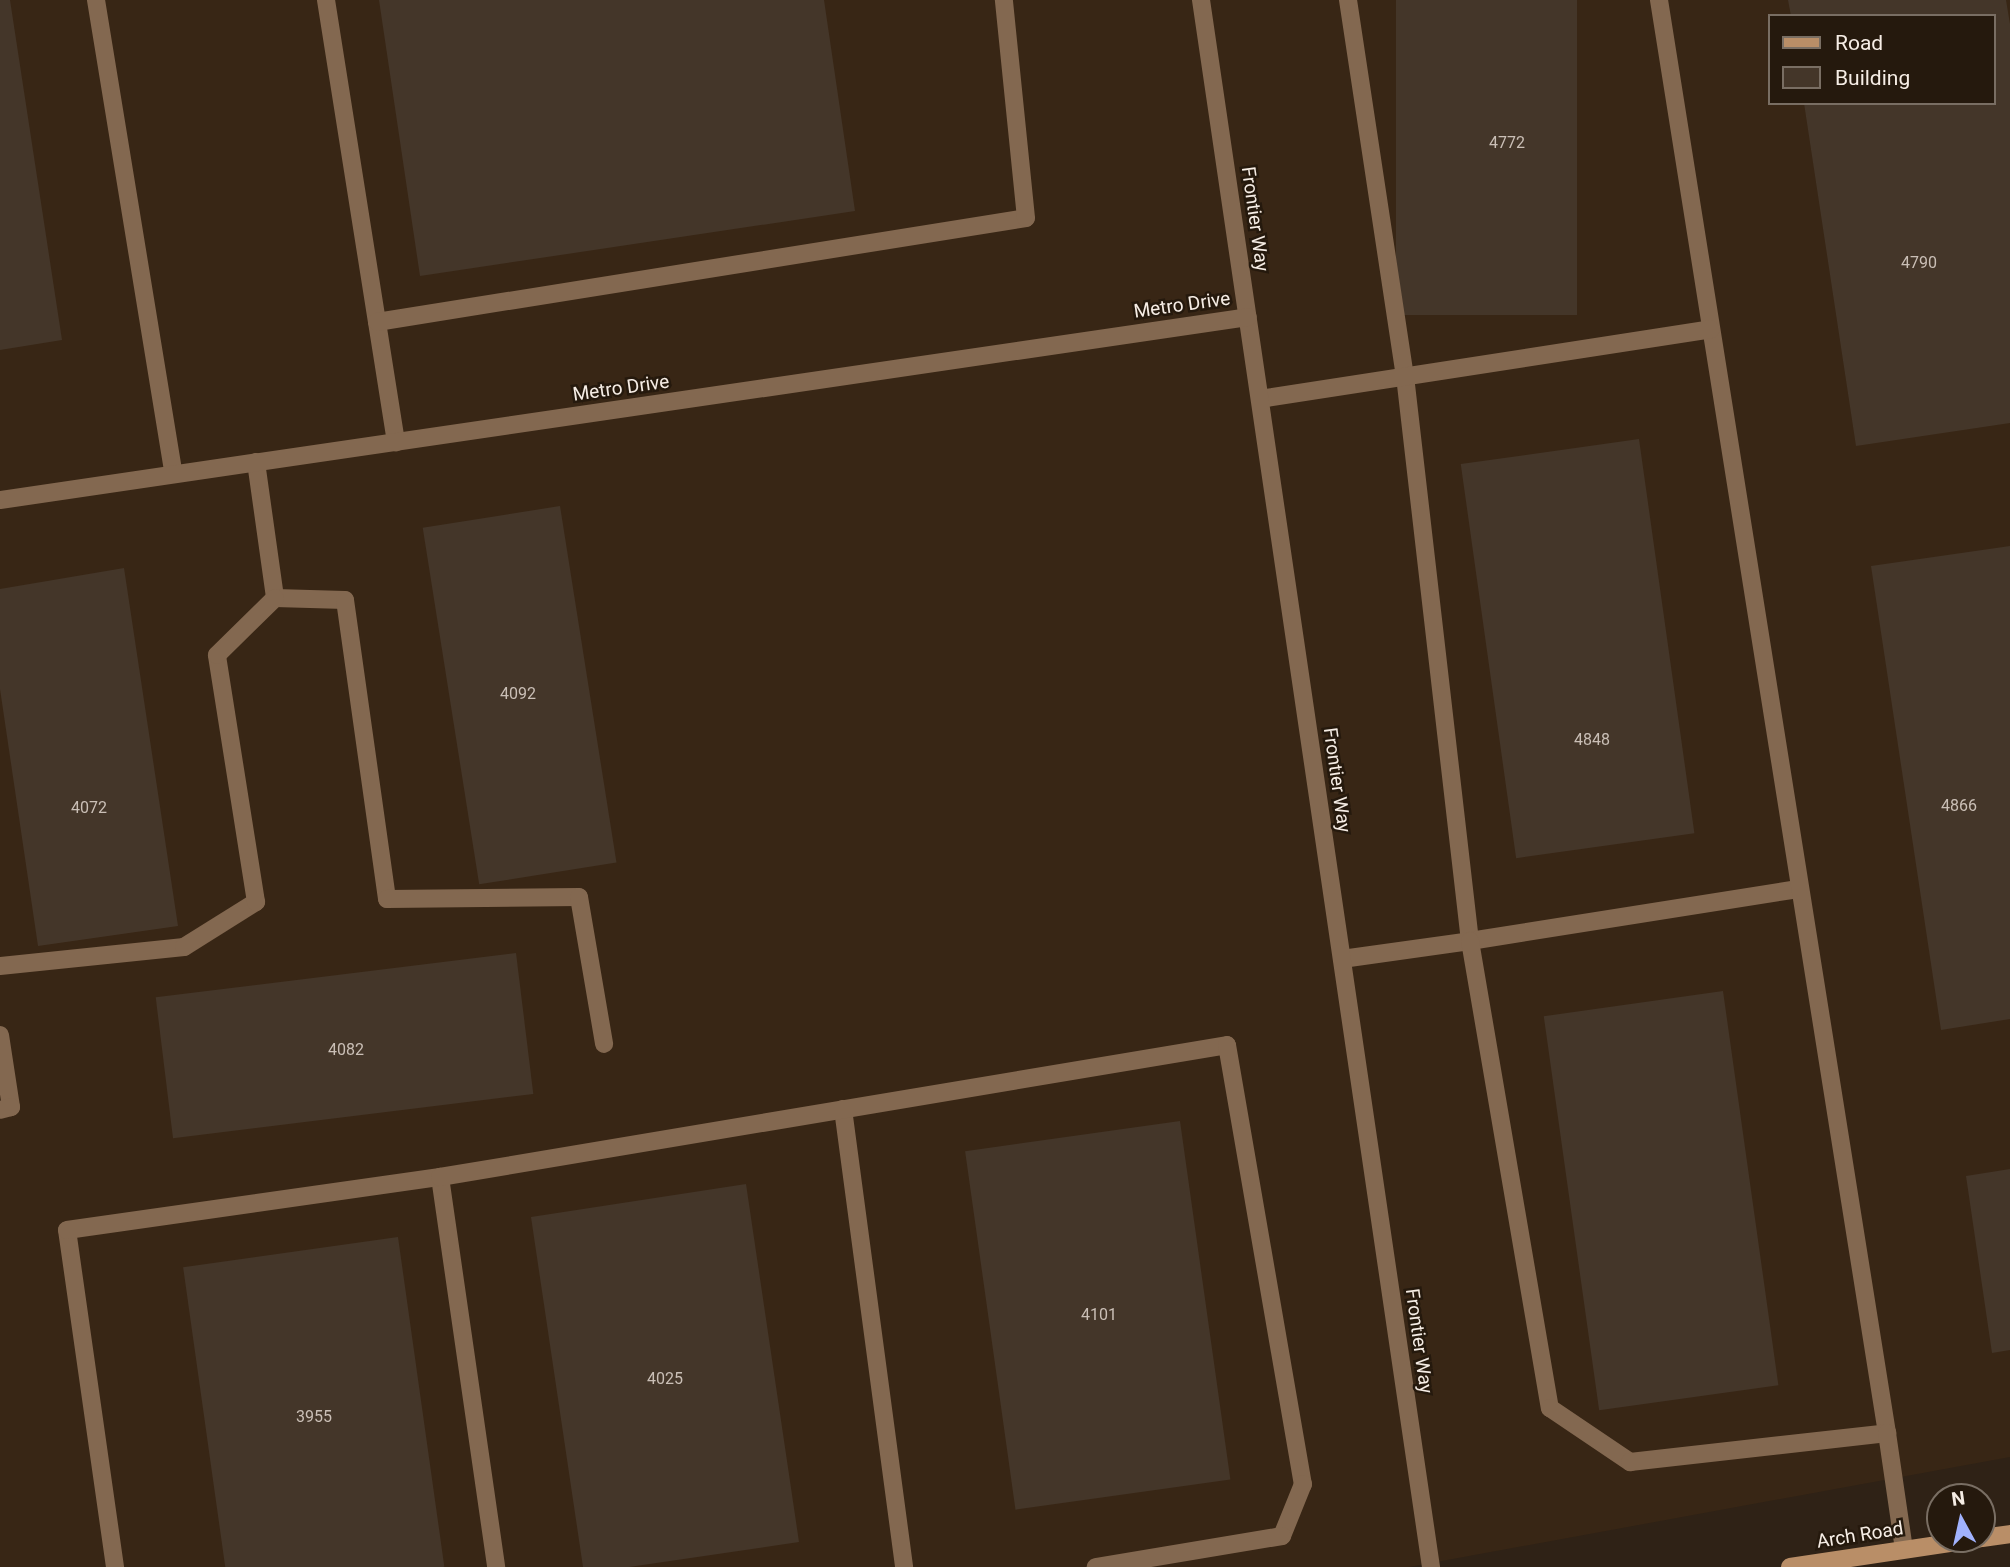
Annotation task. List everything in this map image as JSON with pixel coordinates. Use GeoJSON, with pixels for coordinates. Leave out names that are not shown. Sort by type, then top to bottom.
{"type":"FeatureCollection","features":[{"type":"Feature","properties":{"kind":"street"},"geometry":{"type":"LineString","coordinates":[[96,0],[174,474]]}},
{"type":"Feature","properties":{"kind":"street"},"geometry":{"type":"LineString","coordinates":[[326,0],[396,442]]}},
{"type":"Feature","properties":{"kind":"street"},"geometry":{"type":"LineString","coordinates":[[377,322],[1026,218],[1004,0]]}},
{"type":"Feature","properties":{"kind":"street","name":"Frontier Way"},"geometry":{"type":"LineString","coordinates":[[1201,0],[1431,1567]]}},
{"type":"Feature","properties":{"kind":"street"},"geometry":{"type":"LineString","coordinates":[[1348,0],[1405,376],[1470,941],[1550,1408],[1630,1462],[1886,1433]]}},
{"type":"Feature","properties":{"kind":"street"},"geometry":{"type":"LineString","coordinates":[[1659,0],[1904,1549]]}},
{"type":"Feature","properties":{"kind":"street","name":"Metro Drive"},"geometry":{"type":"LineString","coordinates":[[0,500],[1248,317]]}},
{"type":"Feature","properties":{"kind":"street"},"geometry":{"type":"LineString","coordinates":[[1260,399],[1711,329]]}},
{"type":"Feature","properties":{"kind":"street"},"geometry":{"type":"LineString","coordinates":[[256,462],[275,598]]}},
{"type":"Feature","properties":{"kind":"street"},"geometry":{"type":"LineString","coordinates":[[0,966],[184,947],[256,902],[217,655],[275,598],[345,600],[387,899],[579,897],[604,1044]]}},
{"type":"Feature","properties":{"kind":"street"},"geometry":{"type":"LineString","coordinates":[[1342,959],[1800,889]]}},
{"type":"Feature","properties":{"kind":"street"},"geometry":{"type":"LineString","coordinates":[[0,1035],[11,1107],[0,1110]]}},
{"type":"Feature","properties":{"kind":"street"},"geometry":{"type":"LineString","coordinates":[[115,1567],[67,1230],[440,1177],[1227,1045],[1303,1484],[1282,1536],[1096,1567]]}},
{"type":"Feature","properties":{"kind":"street"},"geometry":{"type":"LineString","coordinates":[[843,1109],[904,1567]]}},
{"type":"Feature","properties":{"kind":"street"},"geometry":{"type":"LineString","coordinates":[[440,1177],[496,1567]]}},
{"type":"Feature","properties":{"kind":"street","name":"Arch Road"},"geometry":{"type":"LineString","coordinates":[[1790,1567],[1926,1546]]}},
{"type":"Feature","properties":{"kind":"shaded area"},"geometry":{"type":"Polygon","coordinates":[[[0,0],[2010,0],[2010,1457],[1409,1567],[0,1567],[0,0]]]}},
{"type":"Feature","properties":{"kind":"building"},"geometry":{"type":"Polygon","coordinates":[[[0,0],[10,0],[62,340],[0,350],[0,0]]]}},
{"type":"Feature","properties":{"kind":"building"},"geometry":{"type":"Polygon","coordinates":[[[379,0],[824,0],[855,211],[420,276],[379,0]]]}},
{"type":"Feature","properties":{"kind":"building"},"geometry":{"type":"Polygon","coordinates":[[[1396,0],[1577,0],[1577,315],[1396,315],[1396,0]]]}},
{"type":"Feature","properties":{"kind":"building"},"geometry":{"type":"Polygon","coordinates":[[[1788,0],[2006,0],[2010,24],[2010,423],[1856,446],[1804,105],[1996,105],[1996,14],[1791,14],[1788,0]]]}},
{"type":"Feature","properties":{"kind":"building"},"geometry":{"type":"Polygon","coordinates":[[[1639,439],[1694,833],[1516,858],[1461,464],[1639,439]]]}},
{"type":"Feature","properties":{"kind":"building"},"geometry":{"type":"Polygon","coordinates":[[[560,506],[616,863],[479,884],[423,528],[560,506]]]}},
{"type":"Feature","properties":{"kind":"building"},"geometry":{"type":"Polygon","coordinates":[[[2010,546],[2010,1019],[1941,1030],[1871,566],[2010,546]]]}},
{"type":"Feature","properties":{"kind":"building"},"geometry":{"type":"Polygon","coordinates":[[[124,568],[178,926],[38,946],[0,689],[0,589],[124,568]]]}},
{"type":"Feature","properties":{"kind":"building"},"geometry":{"type":"Polygon","coordinates":[[[516,953],[533,1094],[173,1138],[156,997],[516,953]]]}},
{"type":"Feature","properties":{"kind":"building"},"geometry":{"type":"Polygon","coordinates":[[[1723,991],[1778,1385],[1599,1410],[1544,1016],[1723,991]]]}},
{"type":"Feature","properties":{"kind":"building"},"geometry":{"type":"Polygon","coordinates":[[[1180,1121],[1230,1479],[1015,1510],[965,1151],[1180,1121]]]}},
{"type":"Feature","properties":{"kind":"building"},"geometry":{"type":"Polygon","coordinates":[[[2010,1169],[2010,1350],[1992,1353],[1966,1176],[2010,1169]]]}},
{"type":"Feature","properties":{"kind":"building"},"geometry":{"type":"Polygon","coordinates":[[[746,1184],[799,1542],[629,1567],[583,1567],[531,1217],[746,1184]]]}},
{"type":"Feature","properties":{"kind":"building"},"geometry":{"type":"Polygon","coordinates":[[[398,1237],[444,1567],[225,1567],[183,1267],[398,1237]]]}}]}
